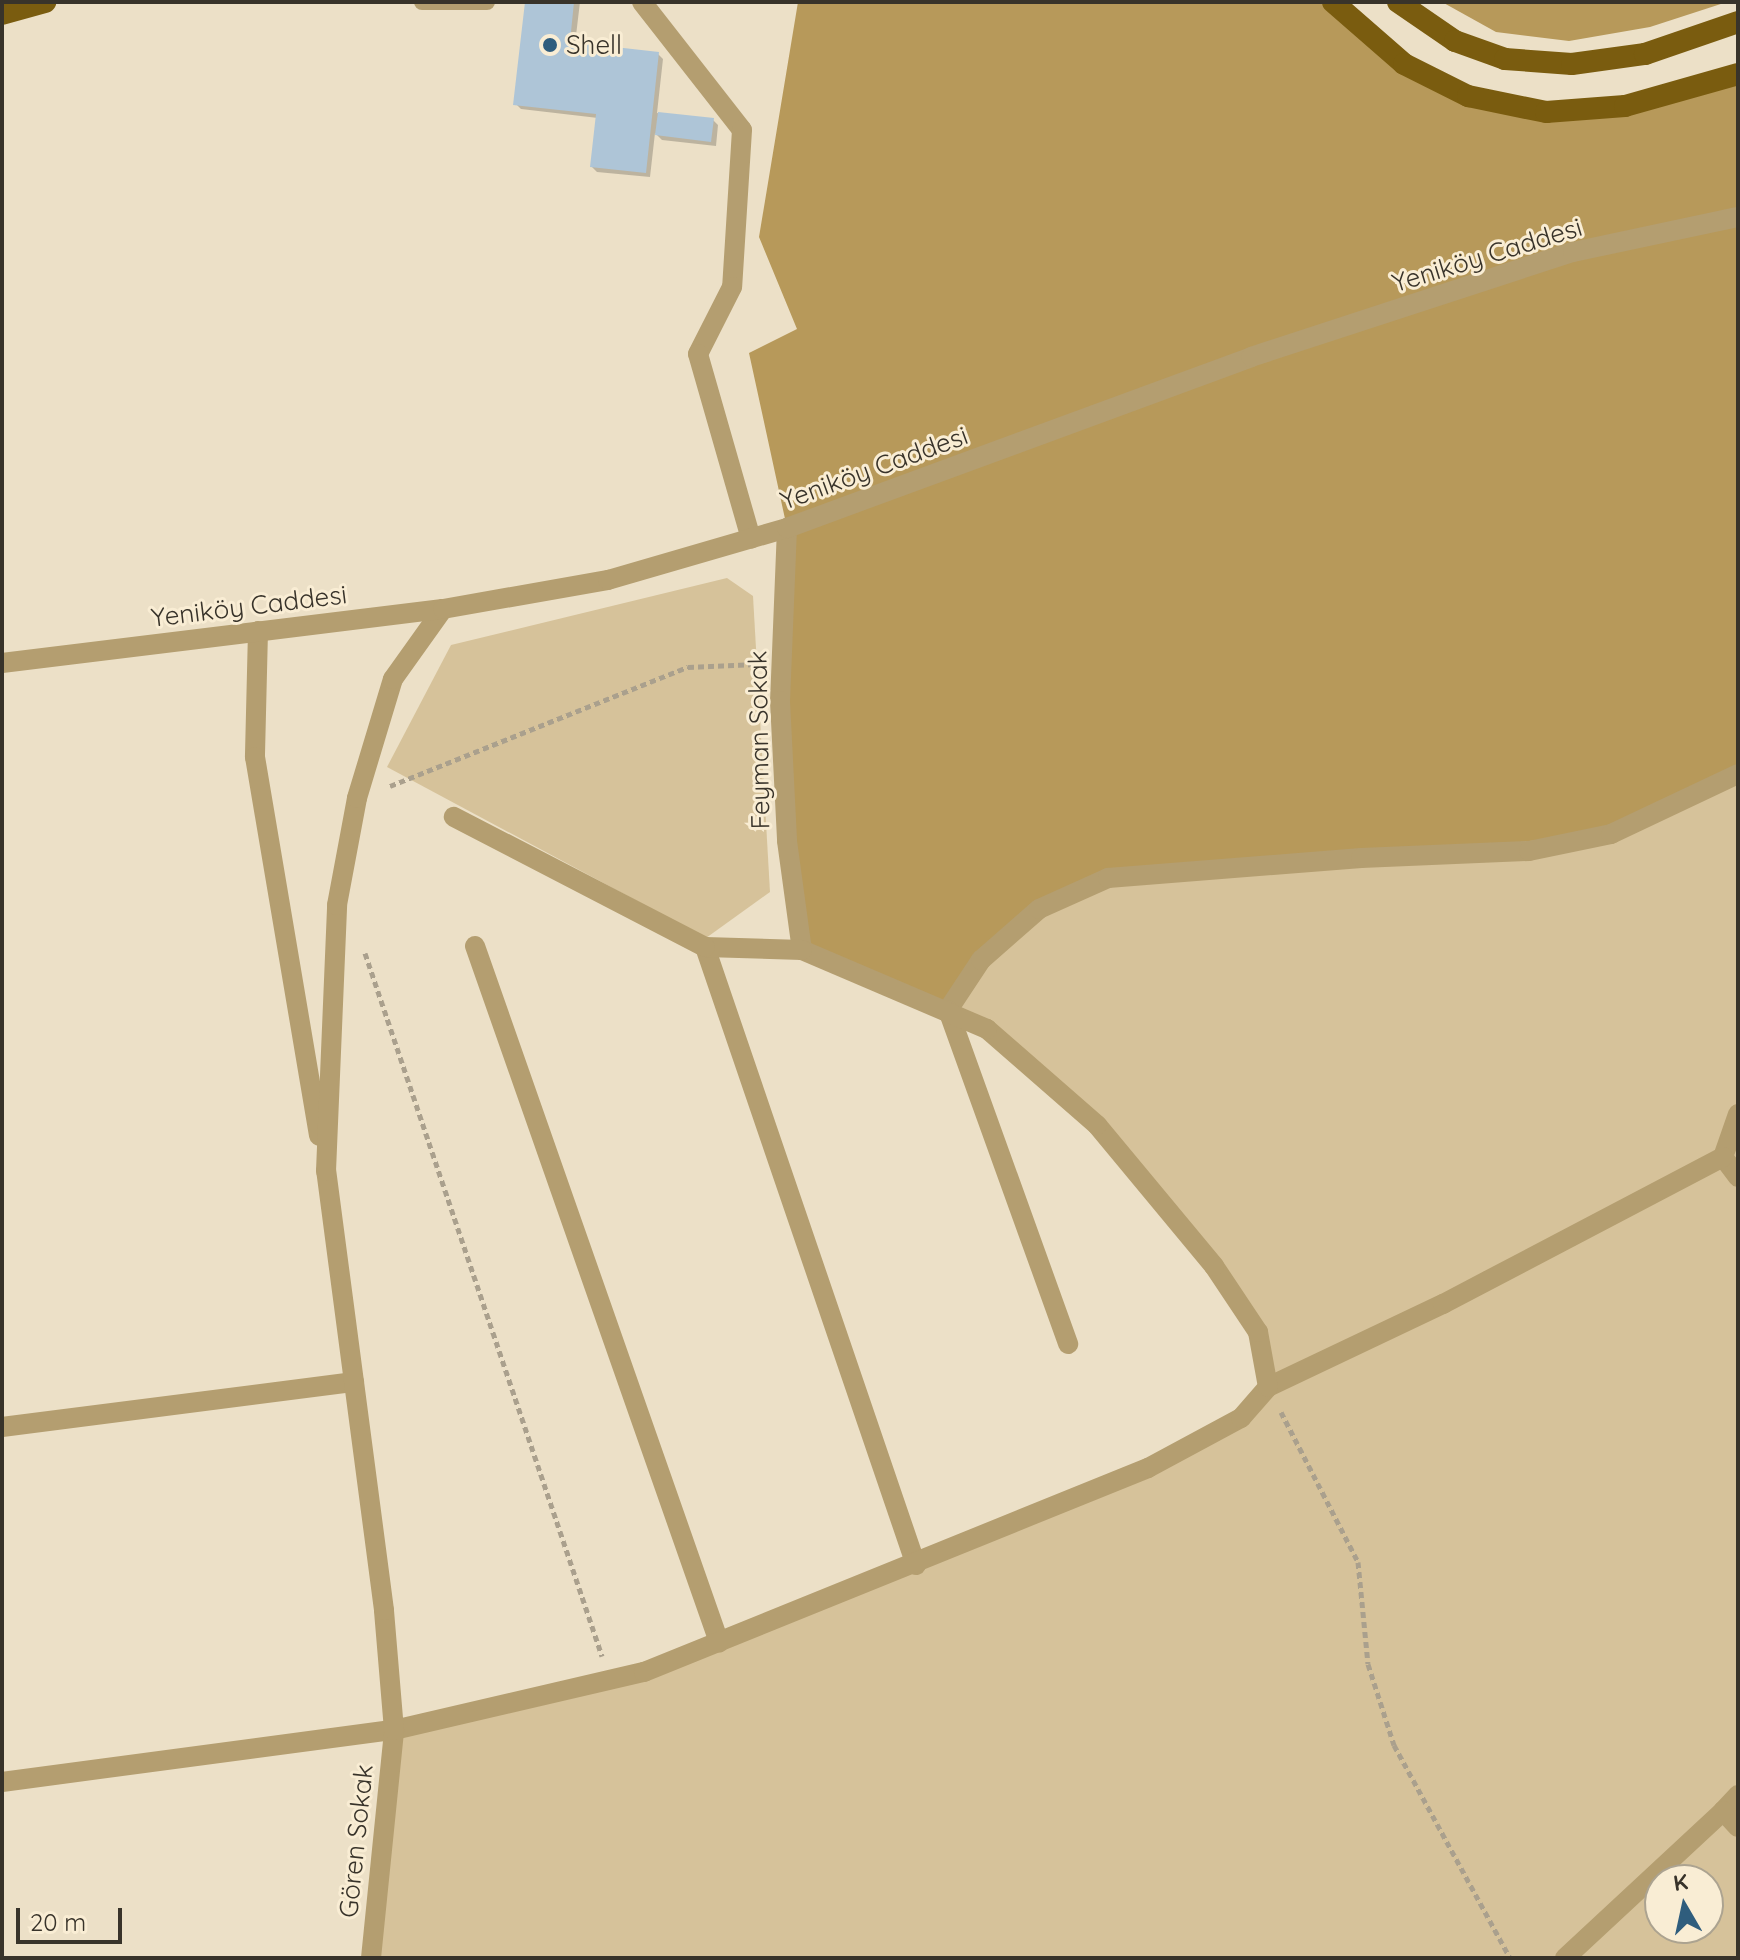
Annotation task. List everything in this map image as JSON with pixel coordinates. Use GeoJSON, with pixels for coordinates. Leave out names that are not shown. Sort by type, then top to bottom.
{"type":"FeatureCollection","features":[{"type":"Feature","properties":{"kind":"highway"},"geometry":{"type":"LineString","coordinates":[[2,14],[45,2]]}},
{"type":"Feature","properties":{"kind":"highway"},"geometry":{"type":"LineString","coordinates":[[1333,2],[1404,64],[1468,96],[1546,112],[1625,106],[1738,74]]}},
{"type":"Feature","properties":{"kind":"highway"},"geometry":{"type":"LineString","coordinates":[[1398,2],[1455,41],[1492,55],[1572,64],[1645,54],[1738,22]]}},
{"type":"Feature","properties":{"kind":"street"},"geometry":{"type":"LineString","coordinates":[[642,2],[742,130],[732,287],[698,354],[751,539]]}},
{"type":"Feature","properties":{"kind":"street","name":"Yeniköy Caddesi"},"geometry":{"type":"LineString","coordinates":[[2,663],[443,609],[608,580],[787,528],[1295,343],[1573,252],[1738,217]]}},
{"type":"Feature","properties":{"kind":"street","name":"Feyman Sokak"},"geometry":{"type":"LineString","coordinates":[[787,528],[782,663],[787,841],[802,950]]}},
{"type":"Feature","properties":{"kind":"street"},"geometry":{"type":"LineString","coordinates":[[326,1171],[337,905],[357,798],[393,679],[443,609]]}},
{"type":"Feature","properties":{"kind":"street"},"geometry":{"type":"LineString","coordinates":[[258,631],[255,757],[326,1171]]}},
{"type":"Feature","properties":{"kind":"street"},"geometry":{"type":"LineString","coordinates":[[948,1010],[981,960],[1039,909],[1108,878],[1529,851],[1611,834],[1738,774]]}},
{"type":"Feature","properties":{"kind":"street"},"geometry":{"type":"LineString","coordinates":[[454,817],[705,947],[802,950],[987,1029],[1097,1125],[1214,1266],[1258,1332],[1268,1387]]}},
{"type":"Feature","properties":{"kind":"street"},"geometry":{"type":"LineString","coordinates":[[475,946],[719,1642]]}},
{"type":"Feature","properties":{"kind":"street"},"geometry":{"type":"LineString","coordinates":[[705,947],[916,1565]]}},
{"type":"Feature","properties":{"kind":"street"},"geometry":{"type":"LineString","coordinates":[[948,1010],[1068,1344]]}},
{"type":"Feature","properties":{"kind":"street"},"geometry":{"type":"LineString","coordinates":[[2,1782],[394,1730],[610,1680],[719,1642],[916,1565],[1148,1468],[1241,1418],[1268,1387],[1443,1304],[1723,1157],[1738,1114]]}},
{"type":"Feature","properties":{"kind":"street"},"geometry":{"type":"LineString","coordinates":[[1723,1157],[1738,1177]]}},
{"type":"Feature","properties":{"kind":"street","name":"Gören Sokak"},"geometry":{"type":"LineString","coordinates":[[326,1171],[384,1610],[394,1730],[371,1958]]}},
{"type":"Feature","properties":{"kind":"street"},"geometry":{"type":"LineString","coordinates":[[2,1427],[354,1382]]}},
{"type":"Feature","properties":{"kind":"street"},"geometry":{"type":"LineString","coordinates":[[1565,1958],[1738,1795]]}},
{"type":"Feature","properties":{"kind":"street"},"geometry":{"type":"LineString","coordinates":[[1723,1811],[1738,1827]]}},
{"type":"Feature","properties":{"kind":"lane"},"geometry":{"type":"LineString","coordinates":[[422,2],[487,2]]}},
{"type":"Feature","properties":{"kind":"path"},"geometry":{"type":"LineString","coordinates":[[386,787],[688,667],[782,663]]}},
{"type":"Feature","properties":{"kind":"path"},"geometry":{"type":"LineString","coordinates":[[361,943],[610,1680]]}},
{"type":"Feature","properties":{"kind":"path"},"geometry":{"type":"LineString","coordinates":[[1268,1387],[1358,1562],[1368,1664],[1394,1745],[1510,1958]]}},
{"type":"Feature","properties":{"kind":"shaded area"},"geometry":{"type":"Polygon","coordinates":[[[798,2],[1333,2],[1404,64],[1546,112],[1738,74],[1738,774],[1611,834],[1108,878],[1039,909],[948,1010],[802,950],[787,841],[787,528],[749,353],[797,329],[759,237],[798,2]]]}},
{"type":"Feature","properties":{"kind":"shaded area"},"geometry":{"type":"Polygon","coordinates":[[[1442,2],[1727,2],[1650,27],[1569,41],[1496,32],[1442,2]]]}},
{"type":"Feature","properties":{"kind":"shaded area"},"geometry":{"type":"Polygon","coordinates":[[[727,578],[753,596],[770,892],[706,938],[387,767],[451,645],[727,578]]]}},
{"type":"Feature","properties":{"kind":"shaded area"},"geometry":{"type":"Polygon","coordinates":[[[1738,774],[1738,1958],[371,1958],[394,1730],[644,1672],[1241,1418],[1268,1387],[1258,1332],[1097,1125],[948,1010],[1039,909],[1108,878],[1738,774]]]}},
{"type":"Feature","properties":{"kind":"building"},"geometry":{"type":"Polygon","coordinates":[[[525,2],[574,2],[570,42],[659,52],[646,173],[590,167],[596,114],[513,105],[525,2]]]}},
{"type":"Feature","properties":{"kind":"building"},"geometry":{"type":"Polygon","coordinates":[[[658,112],[714,118],[711,142],[655,135],[658,112]]]}},
{"type":"Feature","properties":{"kind":"place","name":"Shell"},"geometry":{"type":"Point","coordinates":[550,45]}}]}
